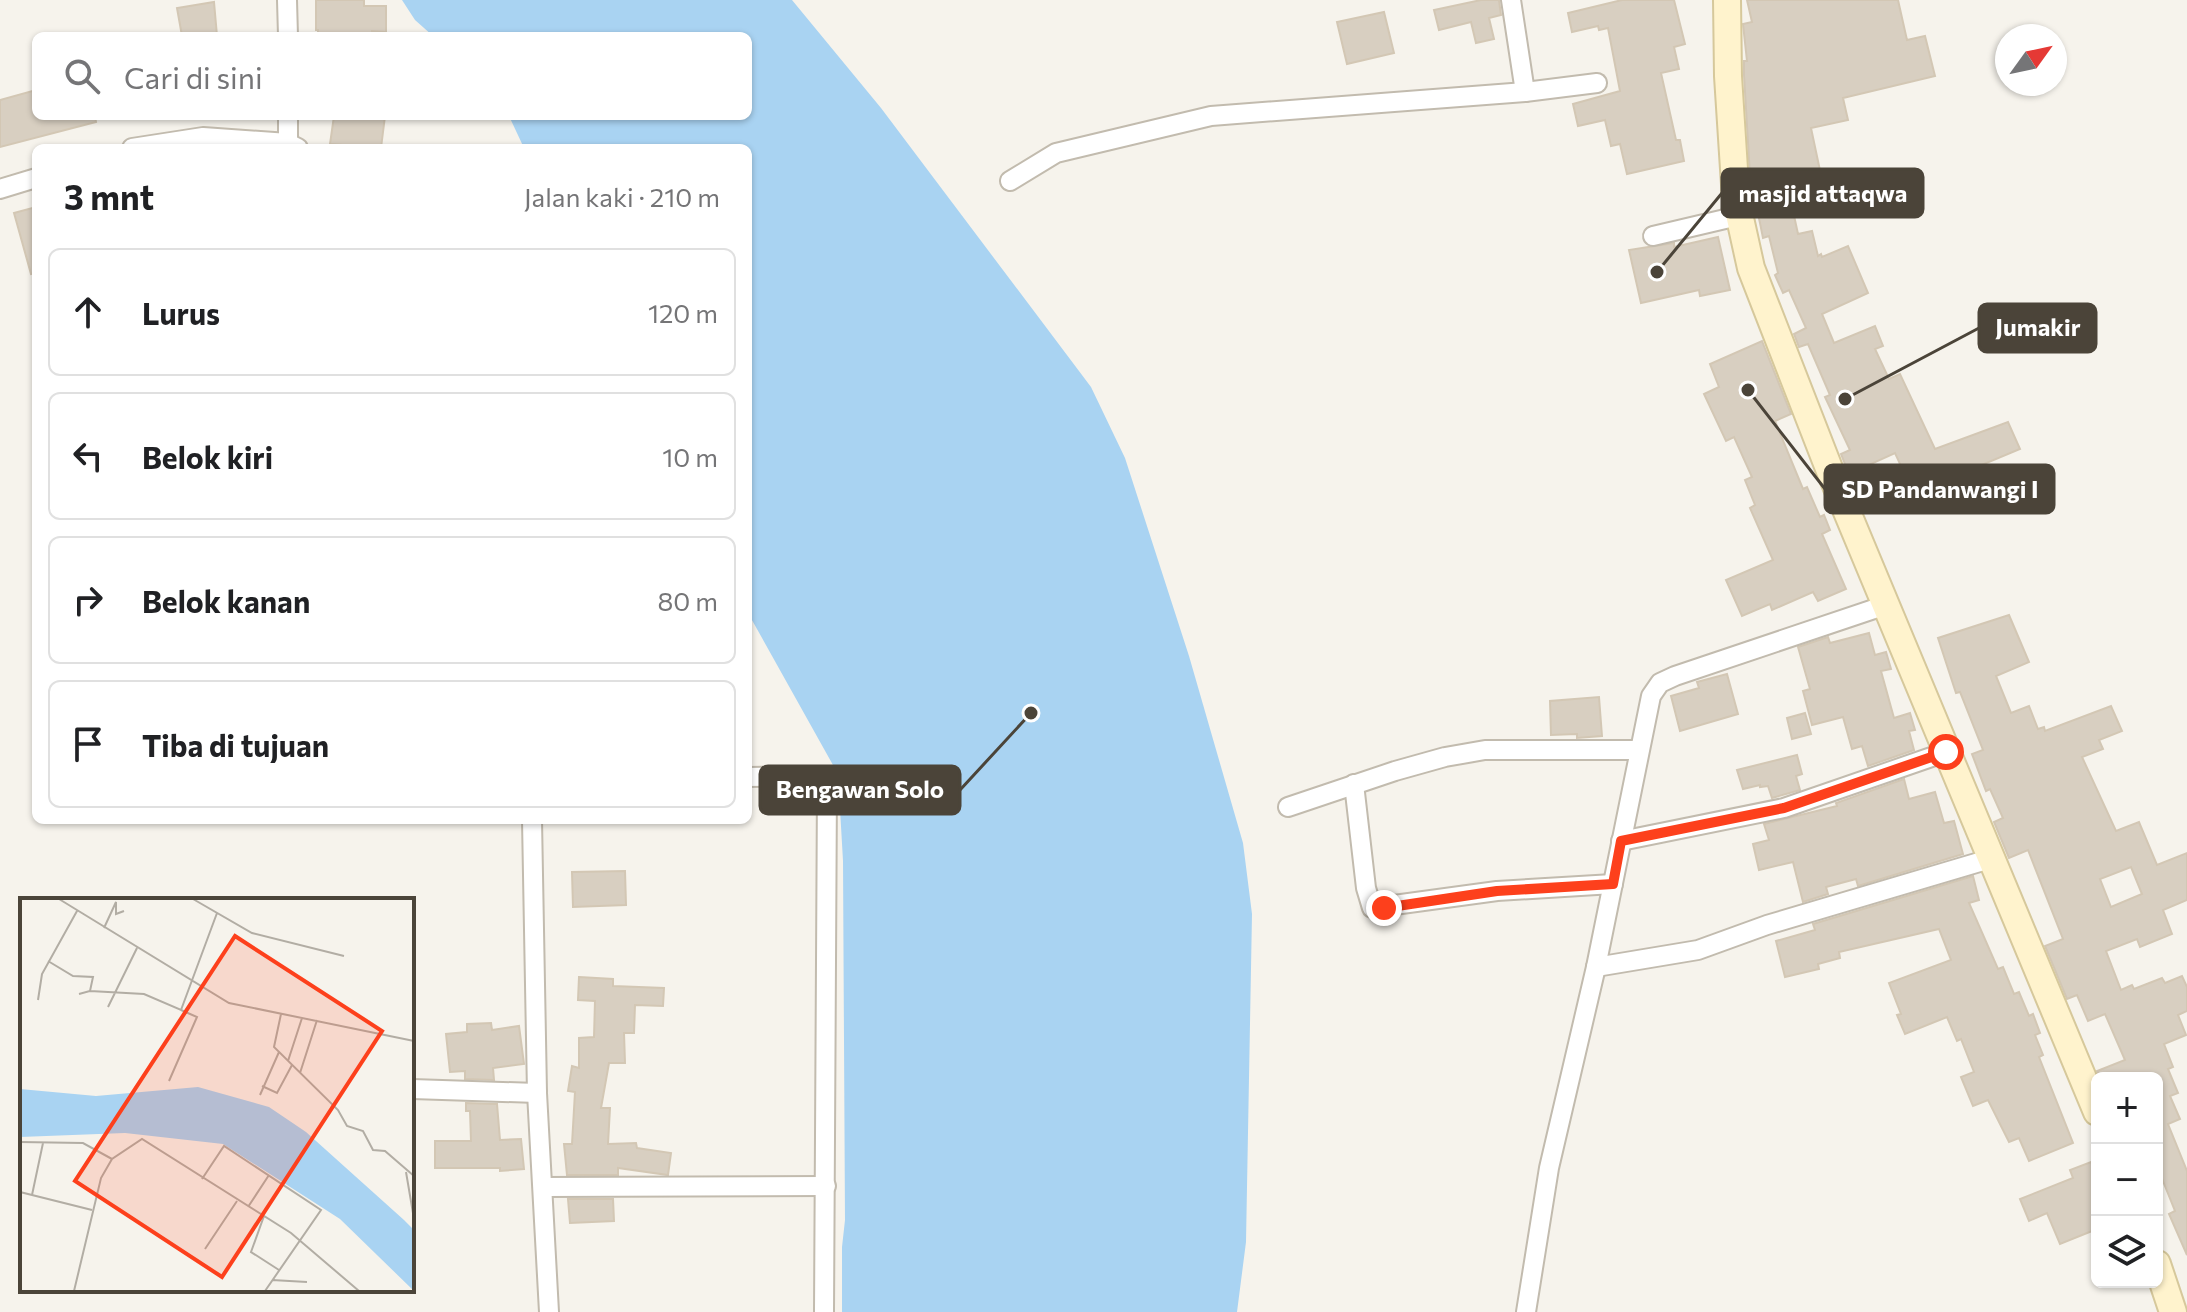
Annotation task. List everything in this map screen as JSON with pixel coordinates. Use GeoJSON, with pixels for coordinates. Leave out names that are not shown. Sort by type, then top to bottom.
{"type":"FeatureCollection","features":[{"type":"Feature","properties":{"kind":"street"},"geometry":{"type":"LineString","coordinates":[[287,0],[288,32]]}},
{"type":"Feature","properties":{"kind":"street"},"geometry":{"type":"LineString","coordinates":[[1511,0],[1525,92]]}},
{"type":"Feature","properties":{"kind":"street"},"geometry":{"type":"LineString","coordinates":[[1727,0],[1728,76],[1738,216],[1751,268],[1946,752],[2091,1097]]}},
{"type":"Feature","properties":{"kind":"street"},"geometry":{"type":"LineString","coordinates":[[1010,181],[1056,153],[1211,116],[1525,92],[1597,83]]}},
{"type":"Feature","properties":{"kind":"street"},"geometry":{"type":"LineString","coordinates":[[289,120],[293,144]]}},
{"type":"Feature","properties":{"kind":"street"},"geometry":{"type":"LineString","coordinates":[[158,144],[203,137],[282,144]]}},
{"type":"Feature","properties":{"kind":"street"},"geometry":{"type":"LineString","coordinates":[[0,189],[32,179]]}},
{"type":"Feature","properties":{"kind":"street"},"geometry":{"type":"LineString","coordinates":[[1653,236],[1738,216]]}},
{"type":"Feature","properties":{"kind":"street"},"geometry":{"type":"LineString","coordinates":[[1526,1312],[1549,1168],[1596,967],[1651,696],[1660,683],[1886,605]]}},
{"type":"Feature","properties":{"kind":"street"},"geometry":{"type":"LineString","coordinates":[[1288,807],[1445,757],[1485,750],[1639,750]]}},
{"type":"Feature","properties":{"kind":"street"},"geometry":{"type":"LineString","coordinates":[[1621,841],[1784,808],[1946,752]]}},
{"type":"Feature","properties":{"kind":"street"},"geometry":{"type":"LineString","coordinates":[[752,777],[818,776],[827,787],[824,1312]]}},
{"type":"Feature","properties":{"kind":"street"},"geometry":{"type":"LineString","coordinates":[[1354,784],[1366,888],[1372,908],[1497,891],[1613,884]]}},
{"type":"Feature","properties":{"kind":"street"},"geometry":{"type":"LineString","coordinates":[[532,824],[537,1093],[549,1312]]}},
{"type":"Feature","properties":{"kind":"street"},"geometry":{"type":"LineString","coordinates":[[1596,967],[1698,950],[1767,925],[1993,858]]}},
{"type":"Feature","properties":{"kind":"street"},"geometry":{"type":"LineString","coordinates":[[414,1089],[537,1093]]}},
{"type":"Feature","properties":{"kind":"street"},"geometry":{"type":"LineString","coordinates":[[543,1187],[826,1186]]}},
{"type":"Feature","properties":{"kind":"street"},"geometry":{"type":"LineString","coordinates":[[2163,1282],[2173,1312]]}},
{"type":"Feature","properties":{"kind":"water"},"geometry":{"type":"Polygon","coordinates":[[[402,0],[792,0],[881,108],[1091,387],[1125,458],[1189,656],[1243,843],[1252,914],[1246,1242],[1237,1312],[842,1312],[845,1220],[843,861],[838,774],[752,620],[752,144],[522,144],[511,120],[752,120],[752,32],[428,32],[415,20],[402,0]]]}},
{"type":"Feature","properties":{"kind":"building"},"geometry":{"type":"Polygon","coordinates":[[[316,0],[364,0],[364,6],[386,6],[386,32],[316,30],[316,0]]]}},
{"type":"Feature","properties":{"kind":"building"},"geometry":{"type":"Polygon","coordinates":[[[1481,0],[1499,0],[1501,15],[1489,18],[1494,39],[1476,43],[1471,22],[1439,30],[1434,10],[1481,0]]]}},
{"type":"Feature","properties":{"kind":"building"},"geometry":{"type":"Polygon","coordinates":[[[1622,0],[1674,0],[1685,44],[1674,47],[1679,69],[1661,73],[1676,140],[1680,140],[1684,161],[1627,174],[1620,144],[1611,146],[1605,120],[1578,126],[1573,104],[1620,91],[1608,28],[1599,30],[1598,26],[1572,32],[1568,13],[1622,0]]]}},
{"type":"Feature","properties":{"kind":"building"},"geometry":{"type":"Polygon","coordinates":[[[1747,0],[1898,0],[1907,40],[1925,36],[1935,76],[1843,98],[1848,120],[1811,128],[1822,180],[1788,188],[1798,234],[1812,231],[1818,256],[1821,254],[1822,257],[1848,246],[1868,293],[1822,314],[1834,343],[1875,326],[1883,346],[1875,349],[1889,379],[1900,374],[1935,449],[2008,422],[2020,449],[1965,472],[1963,468],[1912,490],[1895,453],[1849,474],[1841,454],[1850,450],[1825,397],[1830,395],[1808,344],[1799,347],[1794,334],[1806,328],[1789,290],[1783,293],[1775,275],[1778,273],[1769,236],[1763,238],[1750,176],[1743,24],[1752,22],[1747,0]]]}},
{"type":"Feature","properties":{"kind":"building"},"geometry":{"type":"Polygon","coordinates":[[[214,2],[217,32],[181,32],[177,8],[214,2]]]}},
{"type":"Feature","properties":{"kind":"building"},"geometry":{"type":"Polygon","coordinates":[[[1384,12],[1394,53],[1347,64],[1337,22],[1384,12]]]}},
{"type":"Feature","properties":{"kind":"building"},"geometry":{"type":"Polygon","coordinates":[[[32,91],[32,120],[96,122],[0,147],[0,100],[32,91]]]}},
{"type":"Feature","properties":{"kind":"building"},"geometry":{"type":"Polygon","coordinates":[[[333,120],[384,120],[382,144],[330,144],[333,120]]]}},
{"type":"Feature","properties":{"kind":"building"},"geometry":{"type":"Polygon","coordinates":[[[32,208],[32,274],[31,274],[14,213],[32,208]]]}},
{"type":"Feature","properties":{"kind":"building"},"geometry":{"type":"Polygon","coordinates":[[[1718,237],[1730,290],[1700,296],[1699,290],[1641,303],[1629,250],[1674,243],[1674,247],[1718,237]]]}},
{"type":"Feature","properties":{"kind":"building"},"geometry":{"type":"Polygon","coordinates":[[[1762,341],[1791,414],[1775,421],[1803,489],[1807,487],[1820,517],[1824,515],[1830,530],[1822,534],[1846,589],[1818,601],[1813,592],[1772,610],[1770,604],[1742,616],[1726,580],[1773,560],[1750,508],[1755,505],[1745,480],[1752,477],[1734,437],[1726,441],[1704,394],[1719,387],[1710,364],[1762,341]]]}},
{"type":"Feature","properties":{"kind":"building"},"geometry":{"type":"Polygon","coordinates":[[[2009,615],[2029,662],[1996,676],[2011,713],[2029,706],[2038,729],[2044,727],[2045,731],[2111,706],[2122,731],[2099,740],[2103,749],[2082,757],[2116,831],[2139,822],[2157,865],[2187,853],[2187,900],[2163,910],[2172,934],[2140,947],[2137,939],[2106,951],[2121,990],[2132,985],[2134,989],[2162,978],[2165,983],[2182,976],[2187,987],[2187,1011],[2178,1015],[2186,1035],[2164,1044],[2173,1067],[2168,1069],[2178,1093],[2170,1096],[2180,1119],[2168,1124],[2187,1171],[2187,1255],[2169,1214],[2175,1211],[2163,1181],[2163,1072],[2097,1072],[2125,1060],[2105,1014],[2088,1021],[2077,995],[2067,999],[2045,946],[2063,939],[2028,850],[2009,858],[1994,822],[2003,818],[1990,789],[1986,791],[1972,754],[1983,750],[1960,692],[1956,693],[1938,638],[2009,615]],[[2131,867],[2100,879],[2111,907],[2142,894],[2131,867]]]}},
{"type":"Feature","properties":{"kind":"building"},"geometry":{"type":"Polygon","coordinates":[[[1869,633],[1875,655],[1886,652],[1891,669],[1881,671],[1894,718],[1910,713],[1915,730],[1909,731],[1914,750],[1868,766],[1862,746],[1852,749],[1843,717],[1812,725],[1803,691],[1810,689],[1798,647],[1828,637],[1830,643],[1869,633]]]}},
{"type":"Feature","properties":{"kind":"building"},"geometry":{"type":"Polygon","coordinates":[[[1727,674],[1738,714],[1680,731],[1671,696],[1699,688],[1697,682],[1727,674]]]}},
{"type":"Feature","properties":{"kind":"building"},"geometry":{"type":"Polygon","coordinates":[[[1599,697],[1602,736],[1577,738],[1577,734],[1551,735],[1550,701],[1599,697]]]}},
{"type":"Feature","properties":{"kind":"building"},"geometry":{"type":"Polygon","coordinates":[[[1805,713],[1811,734],[1792,739],[1787,718],[1805,713]]]}},
{"type":"Feature","properties":{"kind":"building"},"geometry":{"type":"Polygon","coordinates":[[[1797,755],[1802,774],[1796,776],[1800,790],[1772,798],[1768,786],[1743,789],[1737,770],[1797,755]]]}},
{"type":"Feature","properties":{"kind":"building"},"geometry":{"type":"Polygon","coordinates":[[[1904,779],[1909,799],[1935,792],[1944,823],[1954,821],[1963,854],[1858,886],[1856,879],[1826,887],[1828,894],[1803,902],[1793,862],[1759,870],[1753,844],[1769,840],[1764,824],[1837,806],[1836,803],[1904,779]]]}},
{"type":"Feature","properties":{"kind":"building"},"geometry":{"type":"Polygon","coordinates":[[[625,871],[626,905],[573,907],[572,872],[625,871]]]}},
{"type":"Feature","properties":{"kind":"building"},"geometry":{"type":"Polygon","coordinates":[[[1973,876],[1979,900],[1969,903],[1998,969],[2003,967],[2014,994],[2019,992],[2029,1016],[2033,1014],[2040,1033],[2035,1035],[2043,1055],[2039,1057],[2073,1143],[2029,1161],[2019,1138],[2009,1142],[1988,1100],[1973,1106],[1961,1077],[1974,1072],[1961,1039],[1957,1041],[1947,1017],[1905,1034],[1897,1015],[1901,1014],[1889,983],[1951,960],[1939,929],[1839,952],[1840,958],[1818,964],[1819,969],[1785,977],[1776,941],[1815,930],[1813,924],[1973,876]]]}},
{"type":"Feature","properties":{"kind":"building"},"geometry":{"type":"Polygon","coordinates":[[[579,977],[613,979],[613,986],[664,988],[663,1006],[635,1005],[634,1033],[624,1033],[625,1063],[609,1063],[601,1108],[610,1108],[608,1144],[636,1143],[637,1148],[671,1153],[668,1175],[618,1168],[618,1175],[567,1175],[564,1144],[572,1144],[575,1092],[568,1091],[572,1066],[579,1068],[579,1038],[594,1037],[595,1001],[578,1000],[579,977]]]}},
{"type":"Feature","properties":{"kind":"building"},"geometry":{"type":"Polygon","coordinates":[[[491,1023],[492,1030],[519,1026],[524,1064],[493,1068],[494,1080],[465,1079],[465,1071],[450,1072],[446,1034],[467,1032],[467,1024],[491,1023]]]}},
{"type":"Feature","properties":{"kind":"building"},"geometry":{"type":"Polygon","coordinates":[[[466,1103],[497,1104],[500,1140],[521,1139],[524,1169],[435,1168],[435,1141],[471,1141],[470,1111],[466,1111],[466,1103]]]}},
{"type":"Feature","properties":{"kind":"building"},"geometry":{"type":"Polygon","coordinates":[[[2091,1162],[2091,1231],[2060,1244],[2047,1213],[2029,1221],[2020,1199],[2073,1178],[2070,1170],[2091,1162]]]}},
{"type":"Feature","properties":{"kind":"building"},"geometry":{"type":"Polygon","coordinates":[[[568,1199],[613,1199],[614,1221],[570,1223],[568,1199]]]}},
{"type":"Feature","properties":{"kind":"place","name":"masjid attaqwa"},"geometry":{"type":"Point","coordinates":[1657,272]}},
{"type":"Feature","properties":{"kind":"place","name":"SD Pandanwangi I"},"geometry":{"type":"Point","coordinates":[1748,390]}},
{"type":"Feature","properties":{"kind":"place","name":"Jumakir"},"geometry":{"type":"Point","coordinates":[1845,399]}},
{"type":"Feature","properties":{"kind":"place","name":"Bengawan Solo"},"geometry":{"type":"Point","coordinates":[1031,713]}},
{"type":"Feature","properties":{"kind":"route"},"geometry":{"type":"LineString","coordinates":[[1384,908],[1497,891],[1613,884],[1621,841],[1784,808],[1946,752]]}}]}
